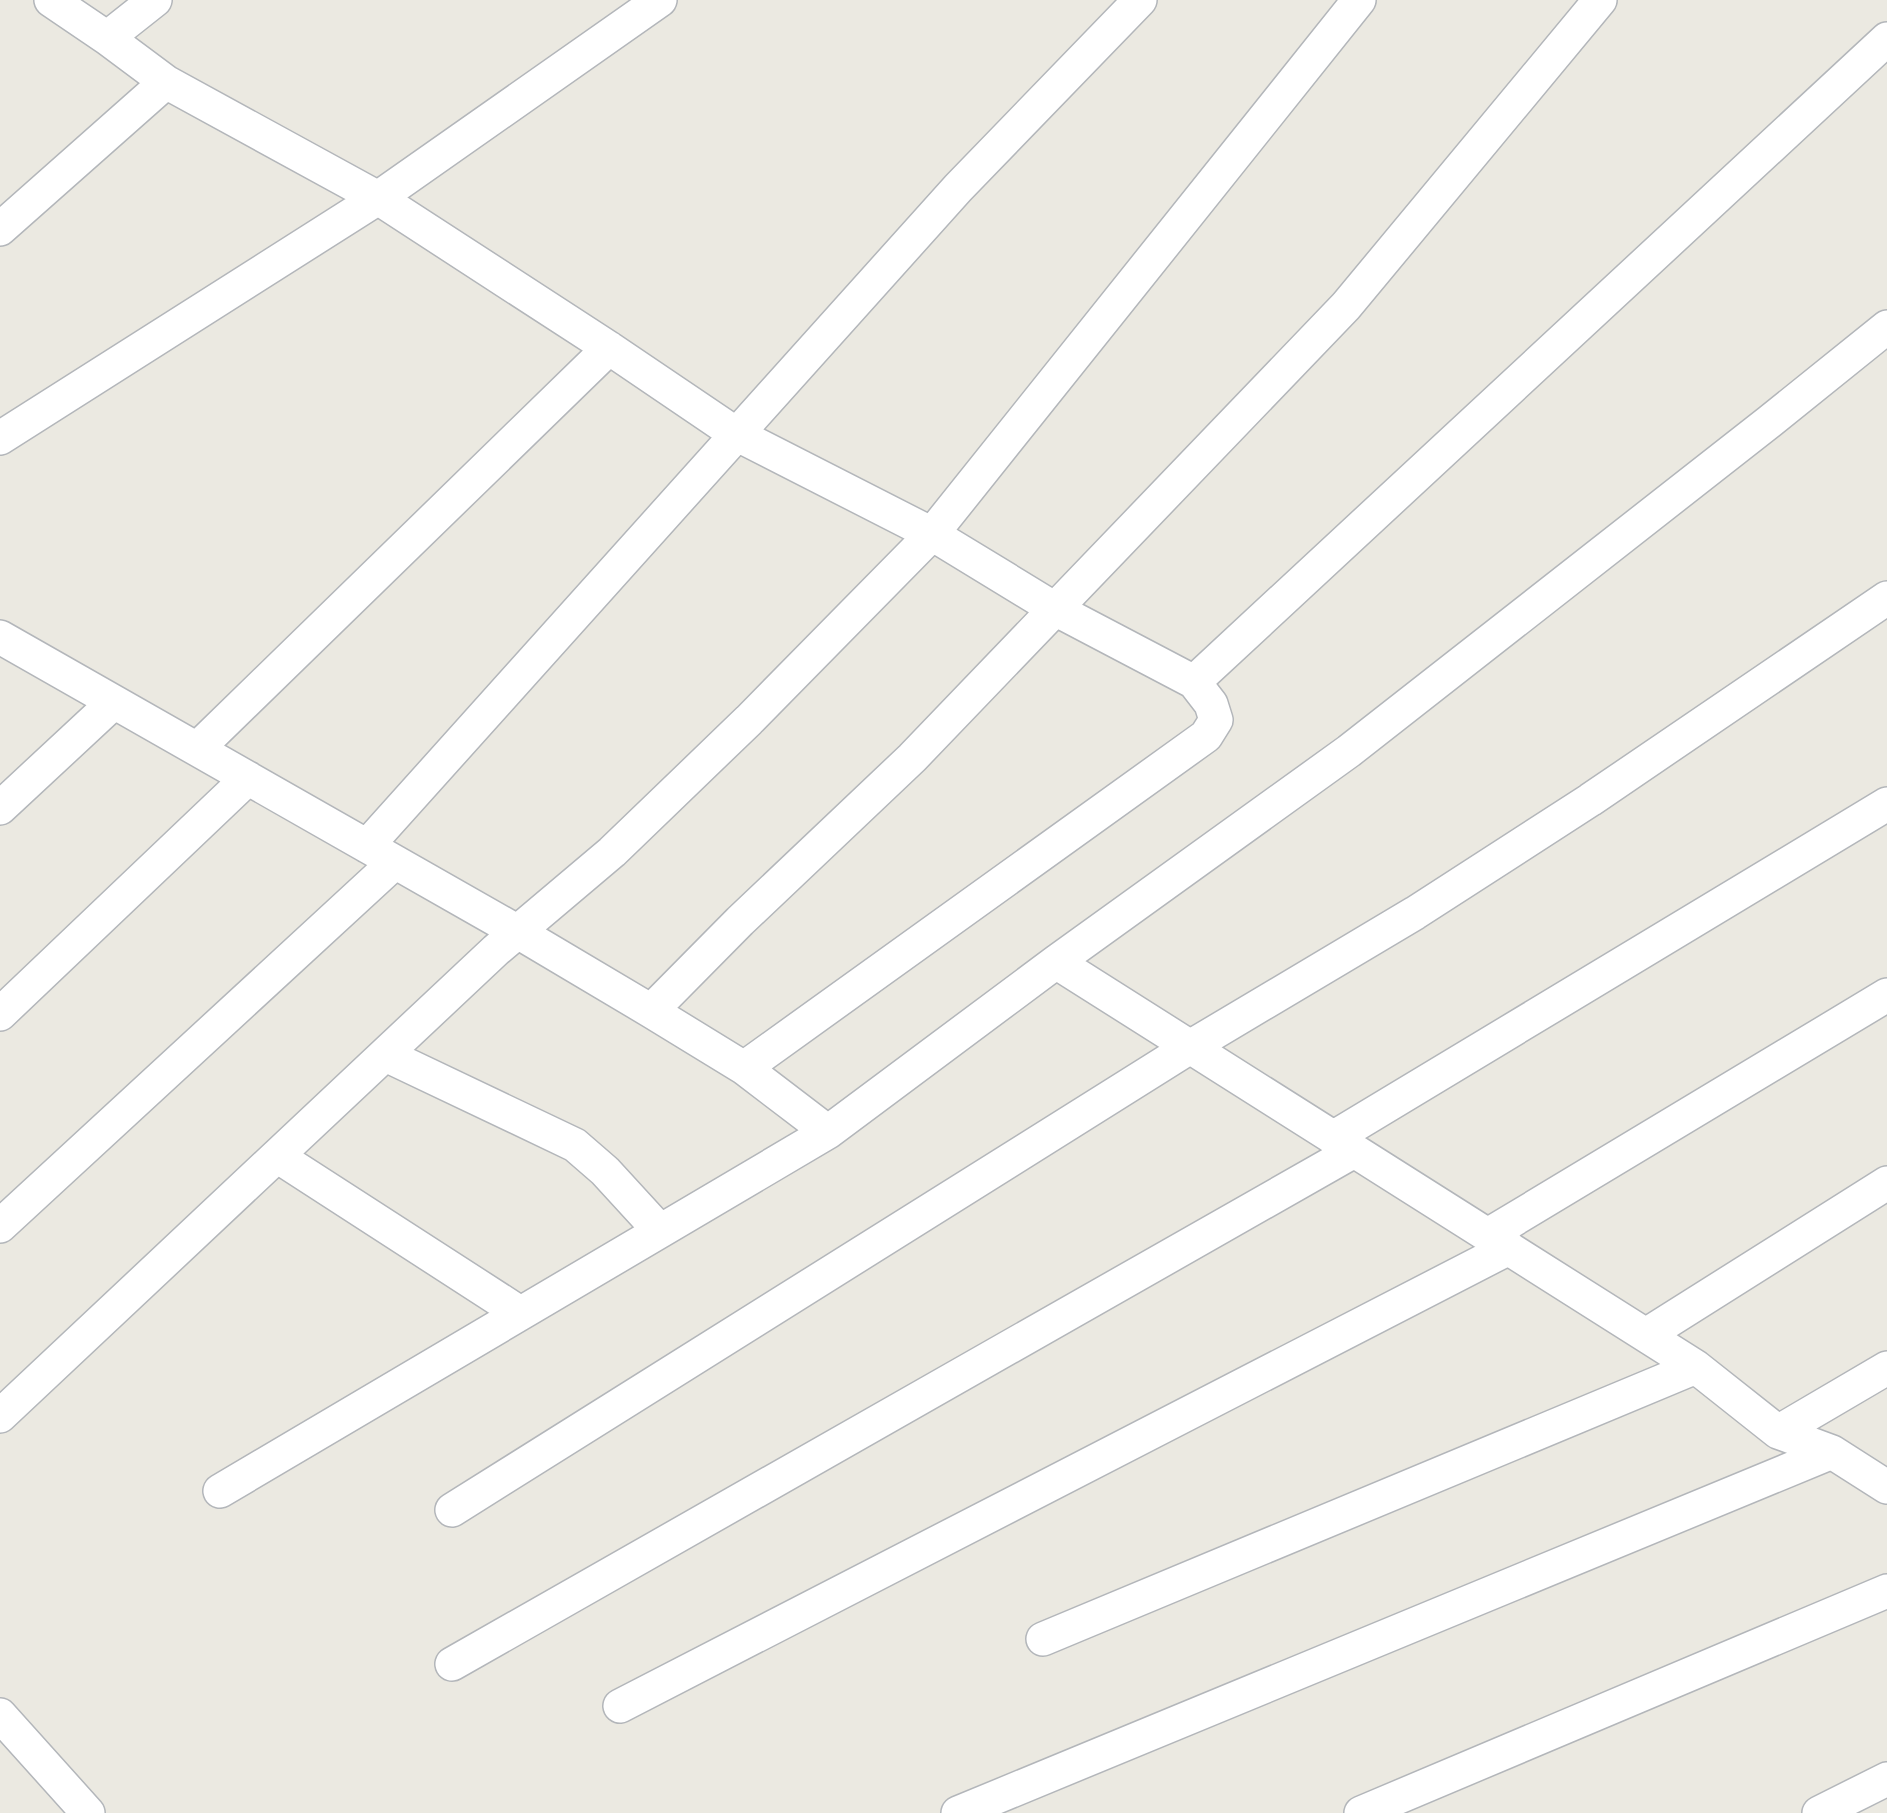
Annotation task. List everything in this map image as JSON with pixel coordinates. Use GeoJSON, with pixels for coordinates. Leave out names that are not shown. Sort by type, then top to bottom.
{"type":"FeatureCollection","features":[{"type":"Feature","properties":{"kind":"street"},"geometry":{"type":"LineString","coordinates":[[51,0],[166,82],[378,198],[609,348],[736,434],[932,534],[1055,609],[1194,682],[1211,704],[1216,720],[1206,735],[1195,745],[744,1068]]}},
{"type":"Feature","properties":{"kind":"street"},"geometry":{"type":"LineString","coordinates":[[107,38],[155,0]]}},
{"type":"Feature","properties":{"kind":"street"},"geometry":{"type":"LineString","coordinates":[[0,438],[378,198],[660,0]]}},
{"type":"Feature","properties":{"kind":"street"},"geometry":{"type":"LineString","coordinates":[[367,846],[958,188],[1140,0]]}},
{"type":"Feature","properties":{"kind":"street"},"geometry":{"type":"LineString","coordinates":[[0,1416],[518,932],[612,852],[749,720],[932,534],[1359,0]]}},
{"type":"Feature","properties":{"kind":"street"},"geometry":{"type":"LineString","coordinates":[[651,1011],[740,921],[912,758],[1346,306],[1600,0]]}},
{"type":"Feature","properties":{"kind":"street"},"geometry":{"type":"LineString","coordinates":[[1194,682],[1887,39]]}},
{"type":"Feature","properties":{"kind":"street"},"geometry":{"type":"LineString","coordinates":[[0,229],[166,82]]}},
{"type":"Feature","properties":{"kind":"street"},"geometry":{"type":"LineString","coordinates":[[220,1491],[828,1132],[1056,962],[1348,751],[1887,327]]}},
{"type":"Feature","properties":{"kind":"street"},"geometry":{"type":"LineString","coordinates":[[197,749],[609,348]]}},
{"type":"Feature","properties":{"kind":"street"},"geometry":{"type":"LineString","coordinates":[[452,1510],[1190,1047],[1415,913],[1590,800],[1887,598]]}},
{"type":"Feature","properties":{"kind":"street"},"geometry":{"type":"LineString","coordinates":[[0,637],[518,932],[651,1011],[744,1068],[828,1132]]}},
{"type":"Feature","properties":{"kind":"street"},"geometry":{"type":"LineString","coordinates":[[0,808],[114,702]]}},
{"type":"Feature","properties":{"kind":"street"},"geometry":{"type":"LineString","coordinates":[[0,1014],[248,778]]}},
{"type":"Feature","properties":{"kind":"street"},"geometry":{"type":"LineString","coordinates":[[452,1664],[1344,1145],[1887,804]]}},
{"type":"Feature","properties":{"kind":"street"},"geometry":{"type":"LineString","coordinates":[[0,1226],[395,862]]}},
{"type":"Feature","properties":{"kind":"street"},"geometry":{"type":"LineString","coordinates":[[1056,962],[1696,1367],[1778,1432],[1832,1452],[1887,1487]]}},
{"type":"Feature","properties":{"kind":"street"},"geometry":{"type":"LineString","coordinates":[[620,1706],[1499,1242],[1887,995]]}},
{"type":"Feature","properties":{"kind":"street"},"geometry":{"type":"LineString","coordinates":[[386,1055],[575,1145],[605,1171],[660,1231]]}},
{"type":"Feature","properties":{"kind":"street"},"geometry":{"type":"LineString","coordinates":[[278,1156],[520,1313]]}},
{"type":"Feature","properties":{"kind":"street"},"geometry":{"type":"LineString","coordinates":[[1646,1335],[1887,1182]]}},
{"type":"Feature","properties":{"kind":"street"},"geometry":{"type":"LineString","coordinates":[[1043,1639],[1696,1367]]}},
{"type":"Feature","properties":{"kind":"street"},"geometry":{"type":"LineString","coordinates":[[1778,1432],[1887,1368]]}},
{"type":"Feature","properties":{"kind":"street"},"geometry":{"type":"LineString","coordinates":[[958,1813],[1832,1452]]}},
{"type":"Feature","properties":{"kind":"street"},"geometry":{"type":"LineString","coordinates":[[1361,1813],[1887,1591]]}},
{"type":"Feature","properties":{"kind":"street"},"geometry":{"type":"LineString","coordinates":[[0,1715],[88,1813]]}},
{"type":"Feature","properties":{"kind":"street"},"geometry":{"type":"LineString","coordinates":[[1819,1813],[1887,1779]]}}]}
